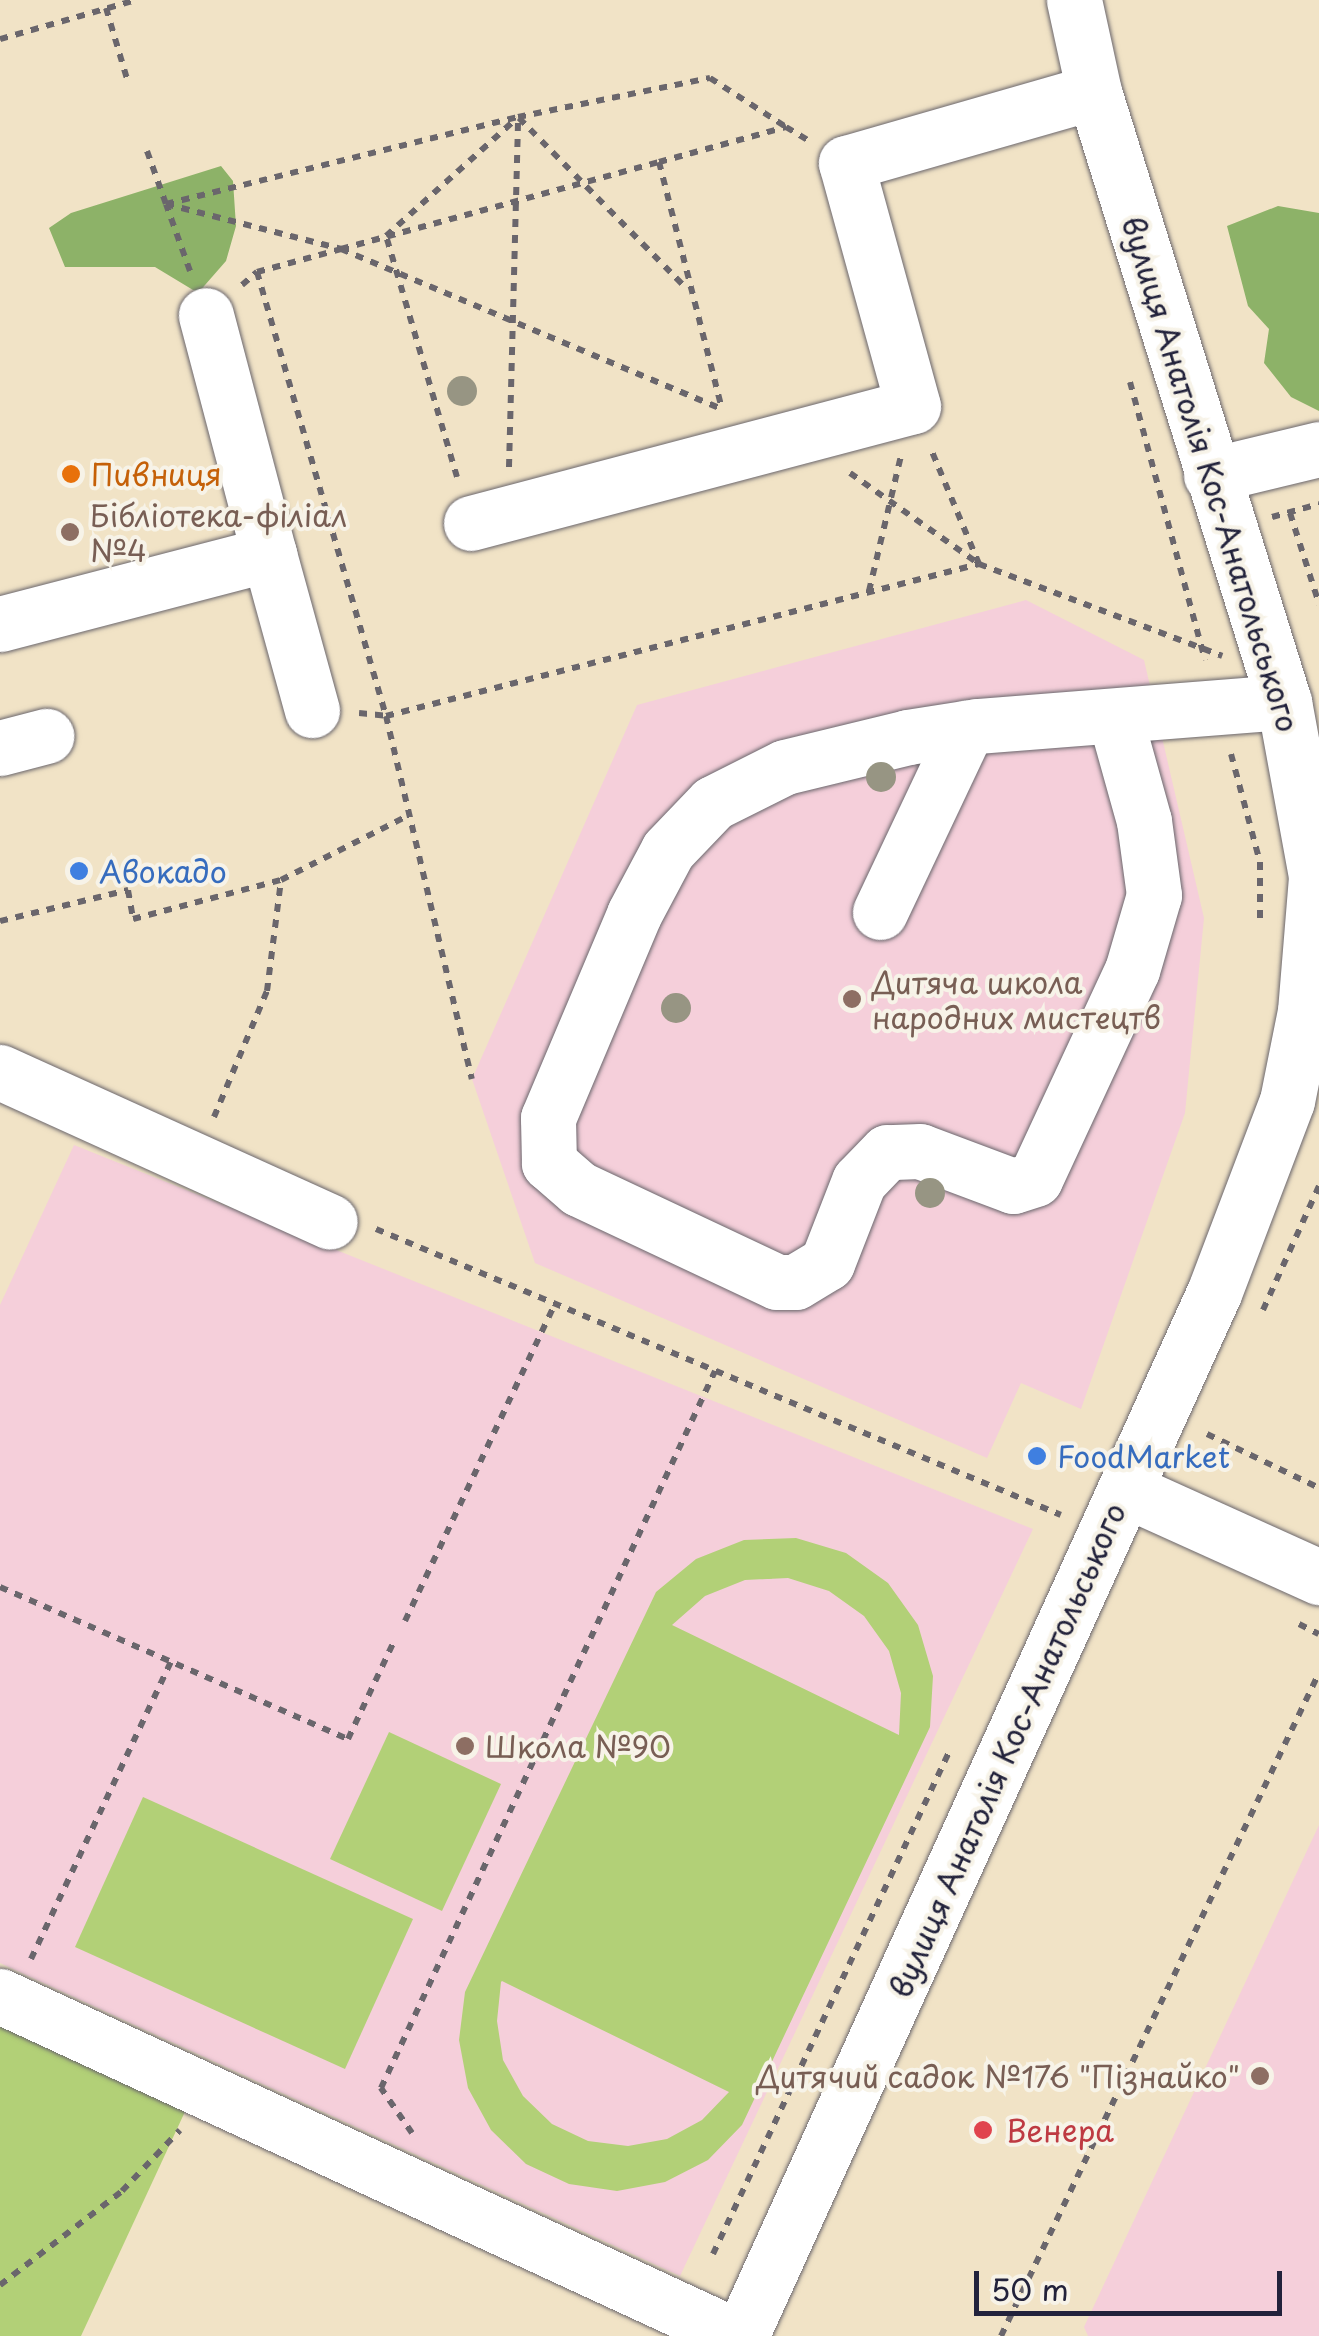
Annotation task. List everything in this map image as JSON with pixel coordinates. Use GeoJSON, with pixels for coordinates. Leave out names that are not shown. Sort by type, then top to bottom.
{"type":"FeatureCollection","features":[{"type":"Feature","properties":{"kind":"street","name":"вулиця Анатолія Кос-Анатольського"},"geometry":{"type":"LineString","coordinates":[[739,2336],[1097,1513],[1221,1278],[1287,1101],[1305,1011],[1318,876],[1284,702],[1094,92],[1074,0]]}},
{"type":"Feature","properties":{"kind":"street"},"geometry":{"type":"LineString","coordinates":[[490,517],[913,406],[846,163],[1094,92]]}},
{"type":"Feature","properties":{"kind":"street"},"geometry":{"type":"LineString","coordinates":[[206,315],[312,710]]}},
{"type":"Feature","properties":{"kind":"street"},"geometry":{"type":"LineString","coordinates":[[1211,475],[1319,448]]}},
{"type":"Feature","properties":{"kind":"street"},"geometry":{"type":"LineString","coordinates":[[0,624],[269,554]]}},
{"type":"Feature","properties":{"kind":"street"},"geometry":{"type":"LineString","coordinates":[[1115,717],[1144,820],[1154,895],[1132,970],[1035,1179],[1013,1186],[920,1151],[887,1152],[859,1181],[827,1263],[795,1282],[777,1282],[562,1179],[545,1152],[552,1104],[650,879],[688,825],[712,804],[785,767],[966,728],[1284,702]]}},
{"type":"Feature","properties":{"kind":"street"},"geometry":{"type":"LineString","coordinates":[[880,912],[966,728]]}},
{"type":"Feature","properties":{"kind":"street"},"geometry":{"type":"LineString","coordinates":[[0,1072],[330,1222]]}},
{"type":"Feature","properties":{"kind":"street"},"geometry":{"type":"LineString","coordinates":[[1097,1513],[1319,1577]]}},
{"type":"Feature","properties":{"kind":"street"},"geometry":{"type":"LineString","coordinates":[[12,1985],[207,2092],[739,2336]]}},
{"type":"Feature","properties":{"kind":"path"},"geometry":{"type":"LineString","coordinates":[[0,39],[136,0]]}},
{"type":"Feature","properties":{"kind":"path"},"geometry":{"type":"LineString","coordinates":[[106,8],[127,79]]}},
{"type":"Feature","properties":{"kind":"path"},"geometry":{"type":"LineString","coordinates":[[166,204],[518,117],[710,78],[846,163]]}},
{"type":"Feature","properties":{"kind":"path"},"geometry":{"type":"LineString","coordinates":[[518,117],[688,290]]}},
{"type":"Feature","properties":{"kind":"path"},"geometry":{"type":"LineString","coordinates":[[490,517],[518,117]]}},
{"type":"Feature","properties":{"kind":"path"},"geometry":{"type":"LineString","coordinates":[[386,236],[518,117]]}},
{"type":"Feature","properties":{"kind":"path"},"geometry":{"type":"LineString","coordinates":[[166,204],[341,248],[786,127]]}},
{"type":"Feature","properties":{"kind":"path"},"geometry":{"type":"LineString","coordinates":[[147,151],[206,315]]}},
{"type":"Feature","properties":{"kind":"path"},"geometry":{"type":"LineString","coordinates":[[659,162],[688,290],[722,409]]}},
{"type":"Feature","properties":{"kind":"path"},"geometry":{"type":"LineString","coordinates":[[386,236],[490,517]]}},
{"type":"Feature","properties":{"kind":"path"},"geometry":{"type":"LineString","coordinates":[[258,272],[386,716],[472,1080]]}},
{"type":"Feature","properties":{"kind":"path"},"geometry":{"type":"LineString","coordinates":[[386,716],[980,564],[913,406]]}},
{"type":"Feature","properties":{"kind":"path"},"geometry":{"type":"LineString","coordinates":[[869,591],[913,406]]}},
{"type":"Feature","properties":{"kind":"path"},"geometry":{"type":"LineString","coordinates":[[1290,512],[1319,604]]}},
{"type":"Feature","properties":{"kind":"path"},"geometry":{"type":"LineString","coordinates":[[0,921],[128,890],[133,919],[280,880],[409,815]]}},
{"type":"Feature","properties":{"kind":"path"},"geometry":{"type":"LineString","coordinates":[[195,1161],[266,991],[280,880]]}},
{"type":"Feature","properties":{"kind":"path"},"geometry":{"type":"LineString","coordinates":[[330,1222],[372,1227],[715,1370],[1097,1513]]}},
{"type":"Feature","properties":{"kind":"path"},"geometry":{"type":"LineString","coordinates":[[405,1621],[556,1304]]}},
{"type":"Feature","properties":{"kind":"path"},"geometry":{"type":"LineString","coordinates":[[424,2150],[381,2088],[715,1370]]}},
{"type":"Feature","properties":{"kind":"path"},"geometry":{"type":"LineString","coordinates":[[1207,1434],[1319,1488]]}},
{"type":"Feature","properties":{"kind":"path"},"geometry":{"type":"LineString","coordinates":[[1052,1533],[1097,1513]]}},
{"type":"Feature","properties":{"kind":"path"},"geometry":{"type":"LineString","coordinates":[[0,1587],[348,1740],[395,1639]]}},
{"type":"Feature","properties":{"kind":"path"},"geometry":{"type":"LineString","coordinates":[[0,1598],[10,1592]]}},
{"type":"Feature","properties":{"kind":"path"},"geometry":{"type":"LineString","coordinates":[[12,1985],[171,1662]]}},
{"type":"Feature","properties":{"kind":"path"},"geometry":{"type":"LineString","coordinates":[[1001,2336],[1319,1673]]}},
{"type":"Feature","properties":{"kind":"path"},"geometry":{"type":"LineString","coordinates":[[713,2254],[958,1731]]}},
{"type":"Feature","properties":{"kind":"path"},"geometry":{"type":"LineString","coordinates":[[0,2285],[122,2191],[170,2144],[207,2092]]}},
{"type":"Feature","properties":{"kind":"shaded area","name":"Дитяча школа народних мистецтв"},"geometry":{"type":"Polygon","coordinates":[[[1026,600],[1144,660],[1204,918],[1185,1113],[1081,1409],[1021,1383],[987,1458],[535,1263],[472,1079],[637,705],[1026,600]]]}},
{"type":"Feature","properties":{"kind":"shaded area","name":"Школа №90"},"geometry":{"type":"Polygon","coordinates":[[[74,1145],[1033,1529],[680,2276],[0,1963],[0,1305],[74,1145]]]}},
{"type":"Feature","properties":{"kind":"shaded area","name":"Дитячий садок №176 \"Пізнайко\""},"geometry":{"type":"Polygon","coordinates":[[[1319,1825],[1319,2336],[1088,2336],[1084,2327],[1319,1825]]]}},
{"type":"Feature","properties":{"kind":"green space"},"geometry":{"type":"Polygon","coordinates":[[[221,166],[233,181],[236,226],[226,261],[198,293],[155,267],[65,267],[49,228],[71,213],[221,166]]]}},
{"type":"Feature","properties":{"kind":"green space"},"geometry":{"type":"Polygon","coordinates":[[[1278,206],[1319,213],[1319,411],[1291,397],[1264,363],[1269,329],[1248,306],[1227,226],[1278,206]]]}},
{"type":"Feature","properties":{"kind":"green space"},"geometry":{"type":"Polygon","coordinates":[[[796,1538],[846,1553],[888,1583],[918,1625],[933,1676],[930,1727],[742,2125],[708,2160],[665,2182],[617,2191],[569,2184],[526,2164],[491,2130],[468,2088],[459,2040],[465,1992],[656,1592],[696,1559],[744,1540],[796,1538]],[[788,1578],[745,1580],[705,1596],[672,1625],[899,1735],[901,1693],[889,1651],[864,1616],[829,1591],[788,1578]],[[502,1981],[497,2021],[503,2060],[523,2096],[552,2124],[588,2141],[628,2146],[667,2139],[702,2120],[729,2092],[502,1981]]]}},
{"type":"Feature","properties":{"kind":"green space"},"geometry":{"type":"Polygon","coordinates":[[[389,1732],[501,1784],[442,1911],[330,1859],[389,1732]]]}},
{"type":"Feature","properties":{"kind":"green space"},"geometry":{"type":"Polygon","coordinates":[[[143,1797],[413,1919],[345,2069],[75,1947],[143,1797]]]}},
{"type":"Feature","properties":{"kind":"green space"},"geometry":{"type":"Polygon","coordinates":[[[0,2016],[189,2103],[81,2336],[0,2336],[0,2016]]]}},
{"type":"Feature","properties":{"kind":"place","name":"Пивниця"},"geometry":{"type":"Point","coordinates":[71,474]}},
{"type":"Feature","properties":{"kind":"place","name":"Бібліотека-філіал №4"},"geometry":{"type":"Point","coordinates":[70,532]}},
{"type":"Feature","properties":{"kind":"place","name":"Авокадо"},"geometry":{"type":"Point","coordinates":[79,871]}},
{"type":"Feature","properties":{"kind":"place","name":"Дитяча школа народних мистецтв"},"geometry":{"type":"Point","coordinates":[852,999]}},
{"type":"Feature","properties":{"kind":"place","name":"FoodMarket"},"geometry":{"type":"Point","coordinates":[1037,1456]}},
{"type":"Feature","properties":{"kind":"place","name":"Школа №90"},"geometry":{"type":"Point","coordinates":[465,1746]}},
{"type":"Feature","properties":{"kind":"place","name":"Дитячий садок №176 \"Пізнайко\""},"geometry":{"type":"Point","coordinates":[1260,2076]}},
{"type":"Feature","properties":{"kind":"place","name":"Венера"},"geometry":{"type":"Point","coordinates":[983,2130]}}]}
